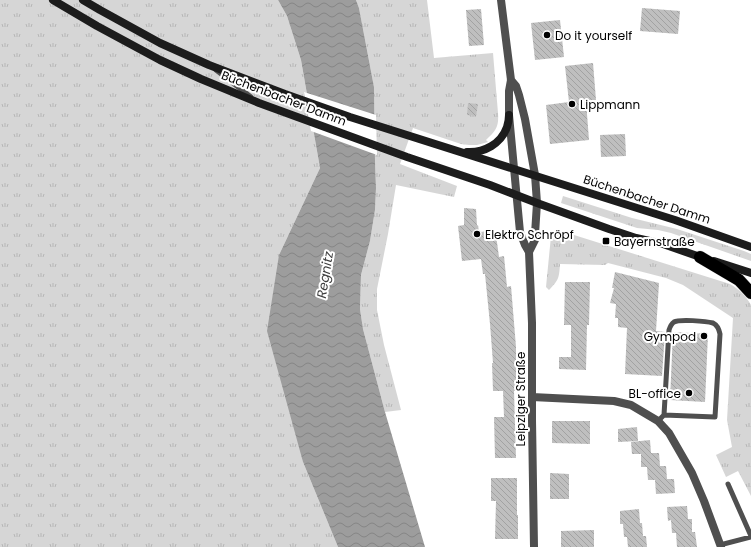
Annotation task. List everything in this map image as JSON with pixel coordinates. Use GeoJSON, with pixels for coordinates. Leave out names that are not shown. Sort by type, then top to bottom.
{"type":"FeatureCollection","features":[{"type":"Feature","properties":{"kind":"highway"},"geometry":{"type":"LineString","coordinates":[[700,256],[739,280],[751,293]]}},
{"type":"Feature","properties":{"kind":"main road","name":"Büchenbacher Damm"},"geometry":{"type":"LineString","coordinates":[[53,0],[160,60],[259,103],[629,235],[664,244],[751,273]]}},
{"type":"Feature","properties":{"kind":"main road","name":"Büchenbacher Damm"},"geometry":{"type":"LineString","coordinates":[[83,0],[160,43],[209,65],[326,110],[535,175],[751,246]]}},
{"type":"Feature","properties":{"kind":"main road"},"geometry":{"type":"LineString","coordinates":[[455,151],[478,152],[485,150],[498,142],[508,126],[509,115]]}},
{"type":"Feature","properties":{"kind":"street"},"geometry":{"type":"LineString","coordinates":[[501,0],[511,80],[509,115],[518,196]]}},
{"type":"Feature","properties":{"kind":"street"},"geometry":{"type":"LineString","coordinates":[[511,80],[516,86],[525,119],[535,175],[537,203]]}},
{"type":"Feature","properties":{"kind":"street","name":"Leipziger Straße"},"geometry":{"type":"LineString","coordinates":[[518,196],[520,232],[525,245],[530,252]]}},
{"type":"Feature","properties":{"kind":"street","name":"Leipziger Straße"},"geometry":{"type":"LineString","coordinates":[[534,547],[530,252],[536,234],[537,203]]}},
{"type":"Feature","properties":{"kind":"street"},"geometry":{"type":"LineString","coordinates":[[532,397],[614,401],[631,405],[661,418],[692,473],[721,546]]}},
{"type":"Feature","properties":{"kind":"lane"},"geometry":{"type":"LineString","coordinates":[[209,65],[259,103]]}},
{"type":"Feature","properties":{"kind":"lane"},"geometry":{"type":"LineString","coordinates":[[679,320],[707,322],[717,326],[720,334],[715,417],[661,418],[670,326],[679,320]]}},
{"type":"Feature","properties":{"kind":"lane"},"geometry":{"type":"LineString","coordinates":[[721,546],[751,536],[728,484]]}},
{"type":"Feature","properties":{"kind":"green space"},"geometry":{"type":"Polygon","coordinates":[[[0,0],[278,0],[287,16],[301,60],[320,168],[279,255],[303,462],[338,547],[0,547],[0,0]]]}},
{"type":"Feature","properties":{"kind":"green space"},"geometry":{"type":"Polygon","coordinates":[[[356,0],[427,0],[434,58],[493,53],[498,113],[497,125],[492,134],[486,140],[488,142],[477,145],[461,144],[413,128],[400,164],[457,186],[454,197],[396,185],[377,289],[377,310],[384,345],[401,410],[385,412],[363,329],[360,309],[361,275],[370,241],[375,210],[376,188],[374,87],[359,8],[356,0]]]}},
{"type":"Feature","properties":{"kind":"green space"},"geometry":{"type":"Polygon","coordinates":[[[563,196],[632,218],[677,229],[744,251],[751,254],[751,261],[671,233],[637,228],[561,203],[563,196]]]}},
{"type":"Feature","properties":{"kind":"green space"},"geometry":{"type":"Polygon","coordinates":[[[558,231],[730,284],[739,290],[747,299],[751,305],[751,496],[738,471],[726,477],[716,455],[732,447],[727,420],[733,318],[683,285],[666,278],[608,263],[605,265],[560,264],[558,278],[549,290],[546,287],[551,236],[558,231]]]}},
{"type":"Feature","properties":{"kind":"water","name":"Regnitz"},"geometry":{"type":"Polygon","coordinates":[[[278,0],[356,0],[359,8],[374,87],[376,188],[375,210],[370,241],[361,275],[360,309],[363,329],[385,412],[425,547],[338,547],[303,462],[267,331],[279,255],[320,168],[301,60],[287,16],[278,0]]]}},
{"type":"Feature","properties":{"kind":"pier"},"geometry":{"type":"Polygon","coordinates":[[[304,92],[376,115],[377,155],[311,131],[304,92]]]}},
{"type":"Feature","properties":{"kind":"building"},"geometry":{"type":"Polygon","coordinates":[[[642,8],[680,11],[678,34],[640,31],[642,8]]]}},
{"type":"Feature","properties":{"kind":"building"},"geometry":{"type":"Polygon","coordinates":[[[481,9],[484,45],[469,46],[466,10],[481,9]]]}},
{"type":"Feature","properties":{"kind":"building","name":"Do it yourself"},"geometry":{"type":"Polygon","coordinates":[[[560,20],[564,57],[535,60],[531,23],[560,20]]]}},
{"type":"Feature","properties":{"kind":"building","name":"Lippmann"},"geometry":{"type":"Polygon","coordinates":[[[593,63],[596,100],[586,101],[589,140],[550,144],[546,105],[569,102],[565,66],[593,63]]]}},
{"type":"Feature","properties":{"kind":"building"},"geometry":{"type":"Polygon","coordinates":[[[468,103],[478,104],[476,116],[467,115],[468,103]]]}},
{"type":"Feature","properties":{"kind":"building"},"geometry":{"type":"Polygon","coordinates":[[[625,134],[626,156],[601,157],[600,135],[625,134]]]}},
{"type":"Feature","properties":{"kind":"building"},"geometry":{"type":"Polygon","coordinates":[[[464,208],[476,209],[477,226],[478,225],[479,232],[492,231],[496,235],[499,257],[504,256],[507,287],[511,286],[516,347],[516,391],[514,391],[516,458],[495,458],[494,417],[504,417],[503,391],[493,391],[493,363],[490,324],[485,274],[483,274],[481,259],[462,261],[458,226],[464,225],[464,208]]]}},
{"type":"Feature","properties":{"kind":"building"},"geometry":{"type":"Polygon","coordinates":[[[615,272],[659,283],[656,331],[665,332],[662,376],[625,374],[627,328],[618,327],[618,318],[615,318],[616,304],[610,303],[614,288],[612,288],[615,272]]]}},
{"type":"Feature","properties":{"kind":"building"},"geometry":{"type":"Polygon","coordinates":[[[565,282],[590,282],[586,370],[559,369],[559,357],[571,357],[571,325],[564,325],[565,282]]]}},
{"type":"Feature","properties":{"kind":"building"},"geometry":{"type":"Polygon","coordinates":[[[673,332],[708,334],[705,402],[670,400],[673,332]]]}},
{"type":"Feature","properties":{"kind":"building"},"geometry":{"type":"Polygon","coordinates":[[[552,421],[590,421],[590,444],[552,443],[552,421]]]}},
{"type":"Feature","properties":{"kind":"building"},"geometry":{"type":"Polygon","coordinates":[[[637,427],[638,441],[618,442],[618,429],[637,427]]]}},
{"type":"Feature","properties":{"kind":"building"},"geometry":{"type":"Polygon","coordinates":[[[650,440],[651,453],[659,453],[660,466],[666,466],[667,479],[674,479],[675,493],[656,494],[655,480],[648,480],[647,467],[641,467],[641,454],[632,454],[631,442],[650,440]]]}},
{"type":"Feature","properties":{"kind":"building"},"geometry":{"type":"Polygon","coordinates":[[[550,473],[569,474],[569,499],[550,499],[550,473]]]}},
{"type":"Feature","properties":{"kind":"building"},"geometry":{"type":"Polygon","coordinates":[[[491,478],[517,478],[518,539],[495,539],[496,501],[491,501],[491,478]]]}},
{"type":"Feature","properties":{"kind":"building"},"geometry":{"type":"Polygon","coordinates":[[[687,506],[688,519],[692,519],[692,532],[695,532],[697,547],[677,547],[676,533],[672,533],[671,520],[668,521],[667,507],[687,506]]]}},
{"type":"Feature","properties":{"kind":"building"},"geometry":{"type":"Polygon","coordinates":[[[639,509],[640,523],[642,523],[643,536],[646,536],[647,547],[628,547],[627,537],[624,537],[623,524],[620,524],[620,511],[639,509]]]}},
{"type":"Feature","properties":{"kind":"building"},"geometry":{"type":"Polygon","coordinates":[[[594,530],[594,547],[561,547],[561,531],[594,530]]]}},
{"type":"Feature","properties":{"kind":"place","name":"Do it yourself"},"geometry":{"type":"Point","coordinates":[547,35]}},
{"type":"Feature","properties":{"kind":"place","name":"Lippmann"},"geometry":{"type":"Point","coordinates":[572,104]}},
{"type":"Feature","properties":{"kind":"place","name":"Elektro Schröpf"},"geometry":{"type":"Point","coordinates":[477,234]}},
{"type":"Feature","properties":{"kind":"place","name":"Bayernstraße"},"geometry":{"type":"Point","coordinates":[606,241]}},
{"type":"Feature","properties":{"kind":"place","name":"Gympod"},"geometry":{"type":"Point","coordinates":[704,336]}},
{"type":"Feature","properties":{"kind":"place","name":"BL-office"},"geometry":{"type":"Point","coordinates":[689,393]}}]}
